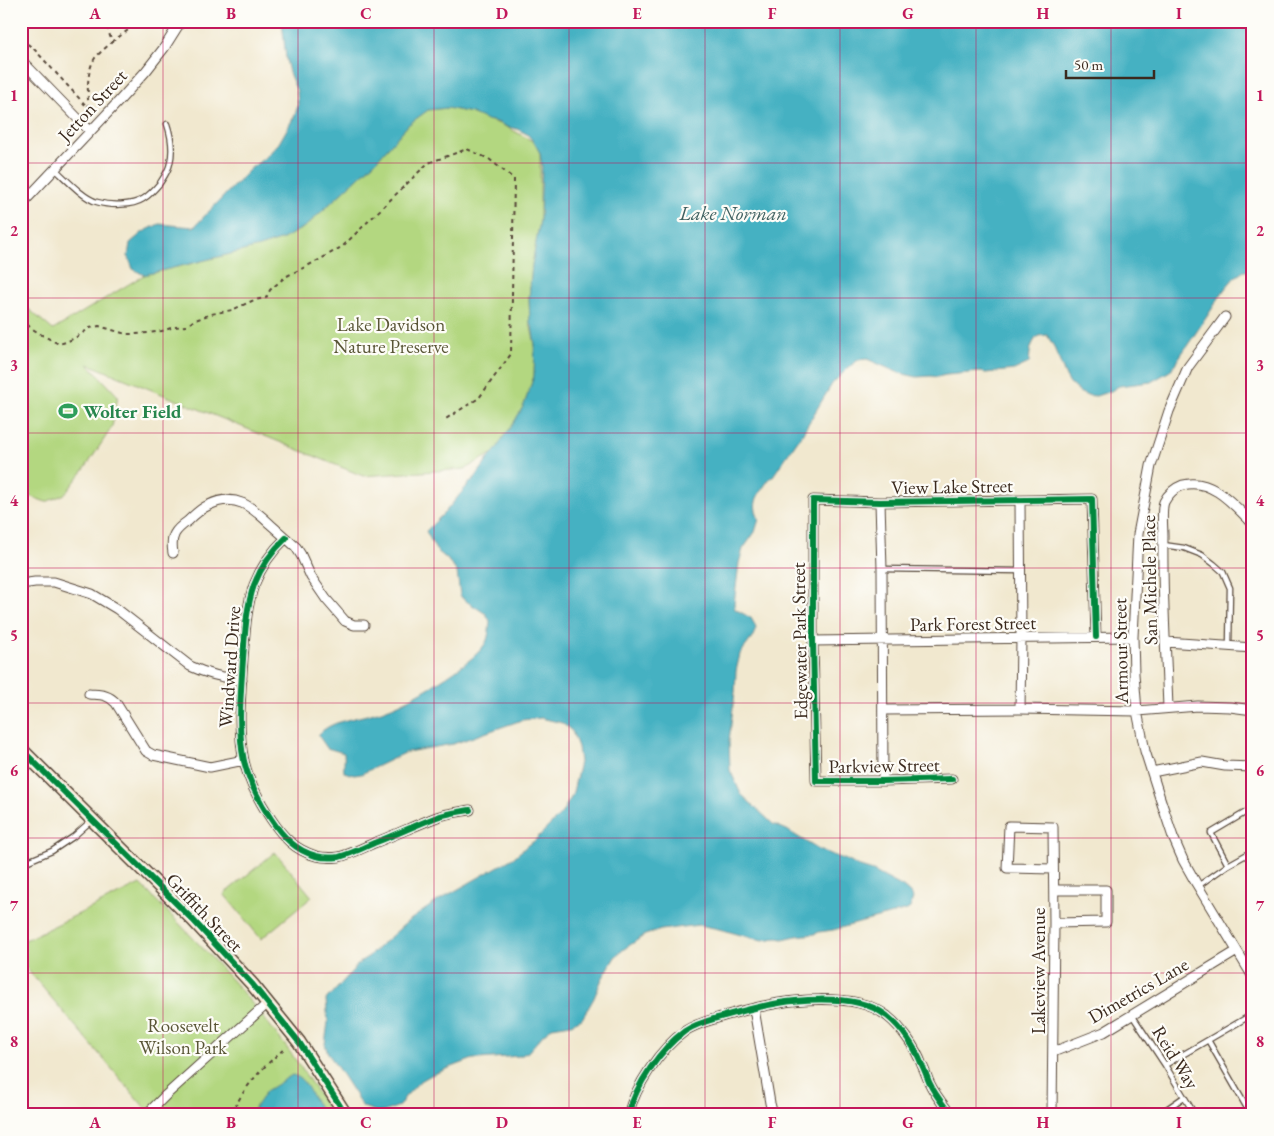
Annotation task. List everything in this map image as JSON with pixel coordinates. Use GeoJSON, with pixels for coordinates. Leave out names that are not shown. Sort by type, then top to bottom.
{"type":"FeatureCollection","features":[{"type":"Feature","properties":{"kind":"main road","name":"Griffith Street"},"geometry":{"type":"LineString","coordinates":[[24,756],[92,820],[214,942],[252,984],[299,1042],[346,1115]]}},
{"type":"Feature","properties":{"kind":"street","name":"Jetton Street"},"geometry":{"type":"LineString","coordinates":[[21,205],[146,71],[164,48],[181,21]]}},
{"type":"Feature","properties":{"kind":"street"},"geometry":{"type":"LineString","coordinates":[[21,60],[90,131]]}},
{"type":"Feature","properties":{"kind":"street","name":"Armour Street"},"geometry":{"type":"LineString","coordinates":[[1224,317],[1188,368],[1169,411],[1151,466],[1138,534],[1133,637],[1137,711],[1145,752],[1173,837],[1183,860],[1253,977]]}},
{"type":"Feature","properties":{"kind":"street","name":"San Michele Place"},"geometry":{"type":"LineString","coordinates":[[1168,708],[1162,570],[1164,504],[1170,493],[1178,486],[1191,483],[1205,485],[1218,492],[1253,524]]}},
{"type":"Feature","properties":{"kind":"street","name":"View Lake Street"},"geometry":{"type":"LineString","coordinates":[[812,500],[880,502],[1092,499],[1096,637]]}},
{"type":"Feature","properties":{"kind":"street","name":"Edgewater Park Street"},"geometry":{"type":"LineString","coordinates":[[812,500],[816,781]]}},
{"type":"Feature","properties":{"kind":"street"},"geometry":{"type":"LineString","coordinates":[[173,553],[173,538],[176,530],[207,505],[222,501],[245,503],[296,548],[318,589],[345,621],[354,625],[364,625]]}},
{"type":"Feature","properties":{"kind":"street"},"geometry":{"type":"LineString","coordinates":[[1020,501],[1020,709]]}},
{"type":"Feature","properties":{"kind":"street"},"geometry":{"type":"LineString","coordinates":[[880,502],[883,640],[883,781]]}},
{"type":"Feature","properties":{"kind":"street","name":"Windward Drive"},"geometry":{"type":"LineString","coordinates":[[286,538],[272,552],[255,582],[250,597],[242,680],[241,739],[244,760],[249,777],[261,803],[279,831],[296,848],[305,853],[332,858],[439,816],[470,810]]}},
{"type":"Feature","properties":{"kind":"street"},"geometry":{"type":"LineString","coordinates":[[21,584],[54,582],[92,594],[117,609],[190,666],[219,677],[242,680]]}},
{"type":"Feature","properties":{"kind":"street","name":"Park Forest Street"},"geometry":{"type":"LineString","coordinates":[[813,641],[1133,637]]}},
{"type":"Feature","properties":{"kind":"street"},"geometry":{"type":"LineString","coordinates":[[1166,642],[1253,648]]}},
{"type":"Feature","properties":{"kind":"street"},"geometry":{"type":"LineString","coordinates":[[89,694],[105,695],[112,699],[146,751],[153,755],[210,767],[244,760]]}},
{"type":"Feature","properties":{"kind":"street"},"geometry":{"type":"LineString","coordinates":[[883,710],[1020,709],[1137,711],[1198,706],[1230,706],[1253,710]]}},
{"type":"Feature","properties":{"kind":"street"},"geometry":{"type":"LineString","coordinates":[[1152,772],[1202,762],[1225,766],[1253,767]]}},
{"type":"Feature","properties":{"kind":"street","name":"Parkview Street"},"geometry":{"type":"LineString","coordinates":[[816,781],[952,779]]}},
{"type":"Feature","properties":{"kind":"street","name":"Lakeview Avenue"},"geometry":{"type":"LineString","coordinates":[[1052,1115],[1054,1052],[1054,869],[1053,827],[1009,826],[1008,868],[1054,869]]}},
{"type":"Feature","properties":{"kind":"street"},"geometry":{"type":"LineString","coordinates":[[1054,890],[1106,890],[1106,922],[1054,923]]}},
{"type":"Feature","properties":{"kind":"street","name":"Dimetrics Lane"},"geometry":{"type":"LineString","coordinates":[[1054,1052],[1104,1032],[1237,951]]}},
{"type":"Feature","properties":{"kind":"street"},"geometry":{"type":"LineString","coordinates":[[628,1115],[635,1095],[646,1077],[666,1050],[681,1034],[698,1024],[739,1012],[780,1002],[816,1000],[860,1003],[886,1016],[911,1044],[922,1063],[935,1093],[948,1111]]}},
{"type":"Feature","properties":{"kind":"street"},"geometry":{"type":"LineString","coordinates":[[146,1115],[173,1088],[268,1003]]}},
{"type":"Feature","properties":{"kind":"street"},"geometry":{"type":"LineString","coordinates":[[754,1009],[773,1115]]}},
{"type":"Feature","properties":{"kind":"street"},"geometry":{"type":"LineString","coordinates":[[21,1111],[25,1115]]}},
{"type":"Feature","properties":{"kind":"lane"},"geometry":{"type":"LineString","coordinates":[[55,169],[85,196],[95,202],[110,204],[138,202],[153,191],[165,176],[170,164],[171,155],[167,124]]}},
{"type":"Feature","properties":{"kind":"lane"},"geometry":{"type":"LineString","coordinates":[[1163,545],[1184,548],[1202,555],[1223,572],[1230,588],[1229,646]]}},
{"type":"Feature","properties":{"kind":"lane"},"geometry":{"type":"LineString","coordinates":[[882,569],[1021,571]]}},
{"type":"Feature","properties":{"kind":"lane"},"geometry":{"type":"LineString","coordinates":[[1228,865],[1211,833],[1253,808]]}},
{"type":"Feature","properties":{"kind":"lane"},"geometry":{"type":"LineString","coordinates":[[21,864],[52,851],[73,837],[92,820]]}},
{"type":"Feature","properties":{"kind":"lane"},"geometry":{"type":"LineString","coordinates":[[1198,886],[1228,865],[1253,851]]}},
{"type":"Feature","properties":{"kind":"lane"},"geometry":{"type":"LineString","coordinates":[[1165,1065],[1253,1014]]}},
{"type":"Feature","properties":{"kind":"lane","name":"Reid Way"},"geometry":{"type":"LineString","coordinates":[[1132,1015],[1195,1115]]}},
{"type":"Feature","properties":{"kind":"lane"},"geometry":{"type":"LineString","coordinates":[[1208,1040],[1252,1114]]}},
{"type":"Feature","properties":{"kind":"lane"},"geometry":{"type":"LineString","coordinates":[[1158,1115],[1184,1096]]}},
{"type":"Feature","properties":{"kind":"path"},"geometry":{"type":"LineString","coordinates":[[101,21],[107,27],[112,42]]}},
{"type":"Feature","properties":{"kind":"path"},"geometry":{"type":"LineString","coordinates":[[90,131],[89,75],[95,59],[138,21]]}},
{"type":"Feature","properties":{"kind":"path"},"geometry":{"type":"LineString","coordinates":[[21,39],[34,48],[89,109]]}},
{"type":"Feature","properties":{"kind":"path"},"geometry":{"type":"LineString","coordinates":[[21,319],[31,328],[59,344],[75,338],[90,328],[99,326],[126,334],[148,334],[174,327],[187,326],[193,321],[211,314],[232,310],[254,300],[266,298],[270,290],[285,277],[343,246],[428,164],[467,149],[489,159],[514,179],[510,354],[479,398],[444,420]]}},
{"type":"Feature","properties":{"kind":"path"},"geometry":{"type":"LineString","coordinates":[[232,1115],[236,1104],[244,1092],[284,1049]]}},
{"type":"Feature","properties":{"kind":"path"},"geometry":{"type":"LineString","coordinates":[[325,1115],[327,1109]]}},
{"type":"Feature","properties":{"kind":"green space","name":"Lake Davidson Nature Preserve"},"geometry":{"type":"Polygon","coordinates":[[[447,108],[471,113],[507,127],[534,142],[540,153],[540,220],[532,265],[529,298],[530,323],[535,345],[534,376],[524,405],[495,452],[465,469],[363,476],[88,364],[118,396],[112,427],[86,467],[65,494],[46,502],[29,496],[21,487],[21,302],[53,330],[144,275],[259,247],[283,239],[306,226],[375,162],[409,124],[428,110],[447,108]]]}},
{"type":"Feature","properties":{"kind":"green space"},"geometry":{"type":"Polygon","coordinates":[[[275,852],[312,897],[261,939],[224,894],[275,852]]]}},
{"type":"Feature","properties":{"kind":"green space","name":"Roosevelt Wilson Park"},"geometry":{"type":"Polygon","coordinates":[[[140,884],[198,943],[253,1004],[293,1056],[331,1115],[151,1115],[21,962],[21,942],[140,884]]]}},
{"type":"Feature","properties":{"kind":"water","name":"Lake Norman"},"geometry":{"type":"Polygon","coordinates":[[[282,21],[1253,21],[1253,271],[1244,271],[1234,278],[1224,290],[1170,371],[1151,382],[1119,386],[1096,396],[1085,395],[1070,384],[1047,335],[1038,336],[1033,342],[1029,363],[1014,370],[917,377],[899,373],[867,359],[858,360],[832,384],[802,434],[757,497],[756,513],[759,519],[755,532],[743,549],[739,563],[734,604],[735,609],[751,618],[756,629],[740,654],[736,671],[729,741],[730,770],[741,794],[773,824],[787,830],[819,850],[873,871],[903,887],[913,898],[910,908],[833,930],[783,939],[763,940],[699,925],[661,930],[645,935],[615,957],[582,1019],[571,1024],[552,1027],[528,1052],[520,1056],[473,1059],[431,1075],[419,1082],[399,1106],[383,1112],[363,1107],[328,1053],[325,1044],[328,1022],[326,1000],[361,961],[407,922],[439,900],[513,858],[533,842],[561,814],[572,796],[580,762],[578,747],[572,731],[562,723],[541,718],[522,720],[453,744],[407,752],[361,774],[354,775],[344,772],[344,753],[327,748],[318,735],[335,724],[381,711],[412,697],[464,664],[478,653],[486,642],[490,621],[486,614],[460,595],[457,572],[447,559],[436,550],[426,531],[475,478],[510,429],[524,405],[534,376],[535,345],[530,323],[529,298],[532,265],[540,220],[542,167],[540,153],[534,142],[527,134],[517,129],[471,113],[447,108],[428,110],[409,124],[375,162],[306,226],[283,239],[259,247],[144,275],[133,269],[128,256],[130,243],[143,232],[159,224],[194,227],[250,169],[267,156],[279,143],[295,115],[298,105],[297,91],[289,73],[286,59],[282,21]]]}},
{"type":"Feature","properties":{"kind":"water"},"geometry":{"type":"Polygon","coordinates":[[[292,1075],[301,1079],[318,1106],[327,1115],[250,1115],[266,1091],[292,1075]]]}},
{"type":"Feature","properties":{"kind":"cycle path"},"geometry":{"type":"LineString","coordinates":[[952,779],[816,781],[813,641],[813,500],[880,502],[1092,499],[1096,637]]}},
{"type":"Feature","properties":{"kind":"cycle path"},"geometry":{"type":"LineString","coordinates":[[286,538],[276,548],[264,566],[251,594],[245,631],[241,697],[240,723],[244,761],[255,791],[271,819],[280,832],[302,850],[316,856],[333,858],[352,853],[437,817],[470,810]]}},
{"type":"Feature","properties":{"kind":"cycle path"},"geometry":{"type":"LineString","coordinates":[[21,749],[193,920],[252,984],[299,1042],[346,1115]]}},
{"type":"Feature","properties":{"kind":"cycle path"},"geometry":{"type":"LineString","coordinates":[[628,1115],[637,1092],[650,1068],[685,1031],[709,1020],[758,1007],[808,1000],[840,1000],[859,1003],[887,1016],[898,1026],[912,1045],[931,1086],[948,1111]]}},
{"type":"Feature","properties":{"kind":"place","name":"Wolter Field"},"geometry":{"type":"Point","coordinates":[68,411]}}]}
